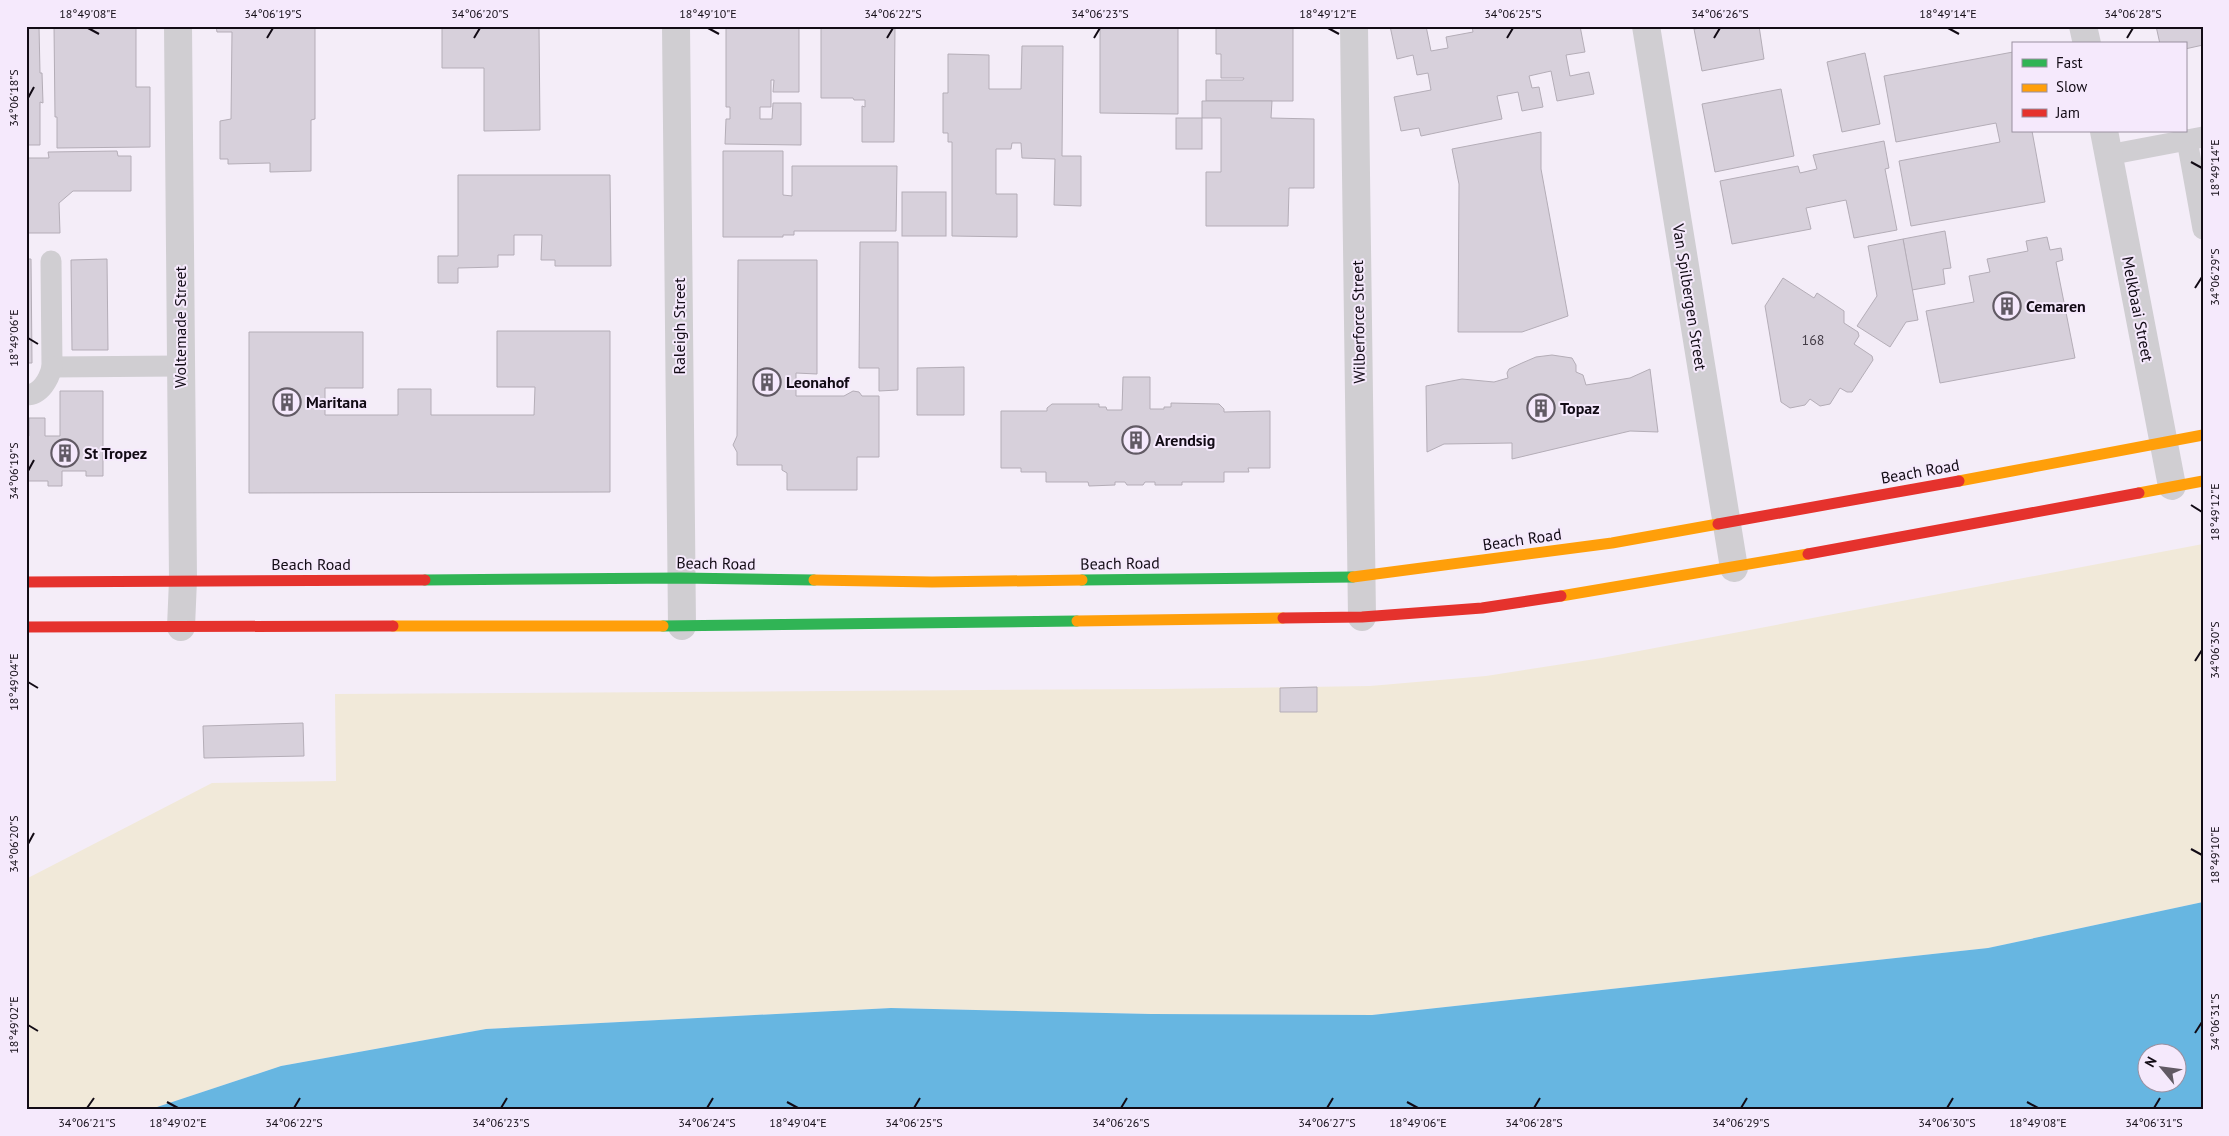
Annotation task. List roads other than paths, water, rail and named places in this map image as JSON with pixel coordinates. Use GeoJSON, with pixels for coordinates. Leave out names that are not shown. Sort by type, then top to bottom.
{"type":"FeatureCollection","features":[{"type":"Feature","properties":{"kind":"main road","name":"Beach Road"},"geometry":{"type":"LineString","coordinates":[[26,582],[681,578],[932,582],[1360,577],[1612,543],[2164,444],[2203,435]]}},
{"type":"Feature","properties":{"kind":"main road"},"geometry":{"type":"LineString","coordinates":[[26,627],[682,626],[1362,617],[1482,608],[1734,568],[2203,481]]}},
{"type":"Feature","properties":{"kind":"street","name":"Woltemade Street"},"geometry":{"type":"LineString","coordinates":[[178,26],[183,580],[181,627]]}},
{"type":"Feature","properties":{"kind":"street","name":"Raleigh Street"},"geometry":{"type":"LineString","coordinates":[[676,26],[682,626]]}},
{"type":"Feature","properties":{"kind":"street","name":"Wilberforce Street"},"geometry":{"type":"LineString","coordinates":[[1354,26],[1362,617]]}},
{"type":"Feature","properties":{"kind":"street","name":"Van Spilbergen Street"},"geometry":{"type":"LineString","coordinates":[[1646,26],[1734,568]]}},
{"type":"Feature","properties":{"kind":"street"},"geometry":{"type":"LineString","coordinates":[[2083,26],[2087,42]]}},
{"type":"Feature","properties":{"kind":"street","name":"Melkbaai Street"},"geometry":{"type":"LineString","coordinates":[[2106,143],[2172,486]]}},
{"type":"Feature","properties":{"kind":"lane"},"geometry":{"type":"LineString","coordinates":[[2106,143],[2195,139],[2203,229]]}},
{"type":"Feature","properties":{"kind":"lane"},"geometry":{"type":"LineString","coordinates":[[26,395],[38,392],[49,378],[52,367],[51,261]]}},
{"type":"Feature","properties":{"kind":"lane"},"geometry":{"type":"LineString","coordinates":[[52,367],[180,366]]}},
{"type":"Feature","properties":{"kind":"water"},"geometry":{"type":"Polygon","coordinates":[[[2203,902],[2203,1110],[148,1110],[281,1066],[486,1029],[891,1008],[1151,1014],[1372,1015],[1988,948],[2203,902]]]}},
{"type":"Feature","properties":{"kind":"place","name":"Cemaren"},"geometry":{"type":"Point","coordinates":[2007,306]}},
{"type":"Feature","properties":{"kind":"place","name":"Leonahof"},"geometry":{"type":"Point","coordinates":[767,382]}},
{"type":"Feature","properties":{"kind":"place","name":"Maritana"},"geometry":{"type":"Point","coordinates":[287,402]}},
{"type":"Feature","properties":{"kind":"place","name":"Topaz"},"geometry":{"type":"Point","coordinates":[1541,408]}},
{"type":"Feature","properties":{"kind":"place","name":"Arendsig"},"geometry":{"type":"Point","coordinates":[1136,440]}},
{"type":"Feature","properties":{"kind":"place","name":"St Tropez"},"geometry":{"type":"Point","coordinates":[65,453]}}]}
